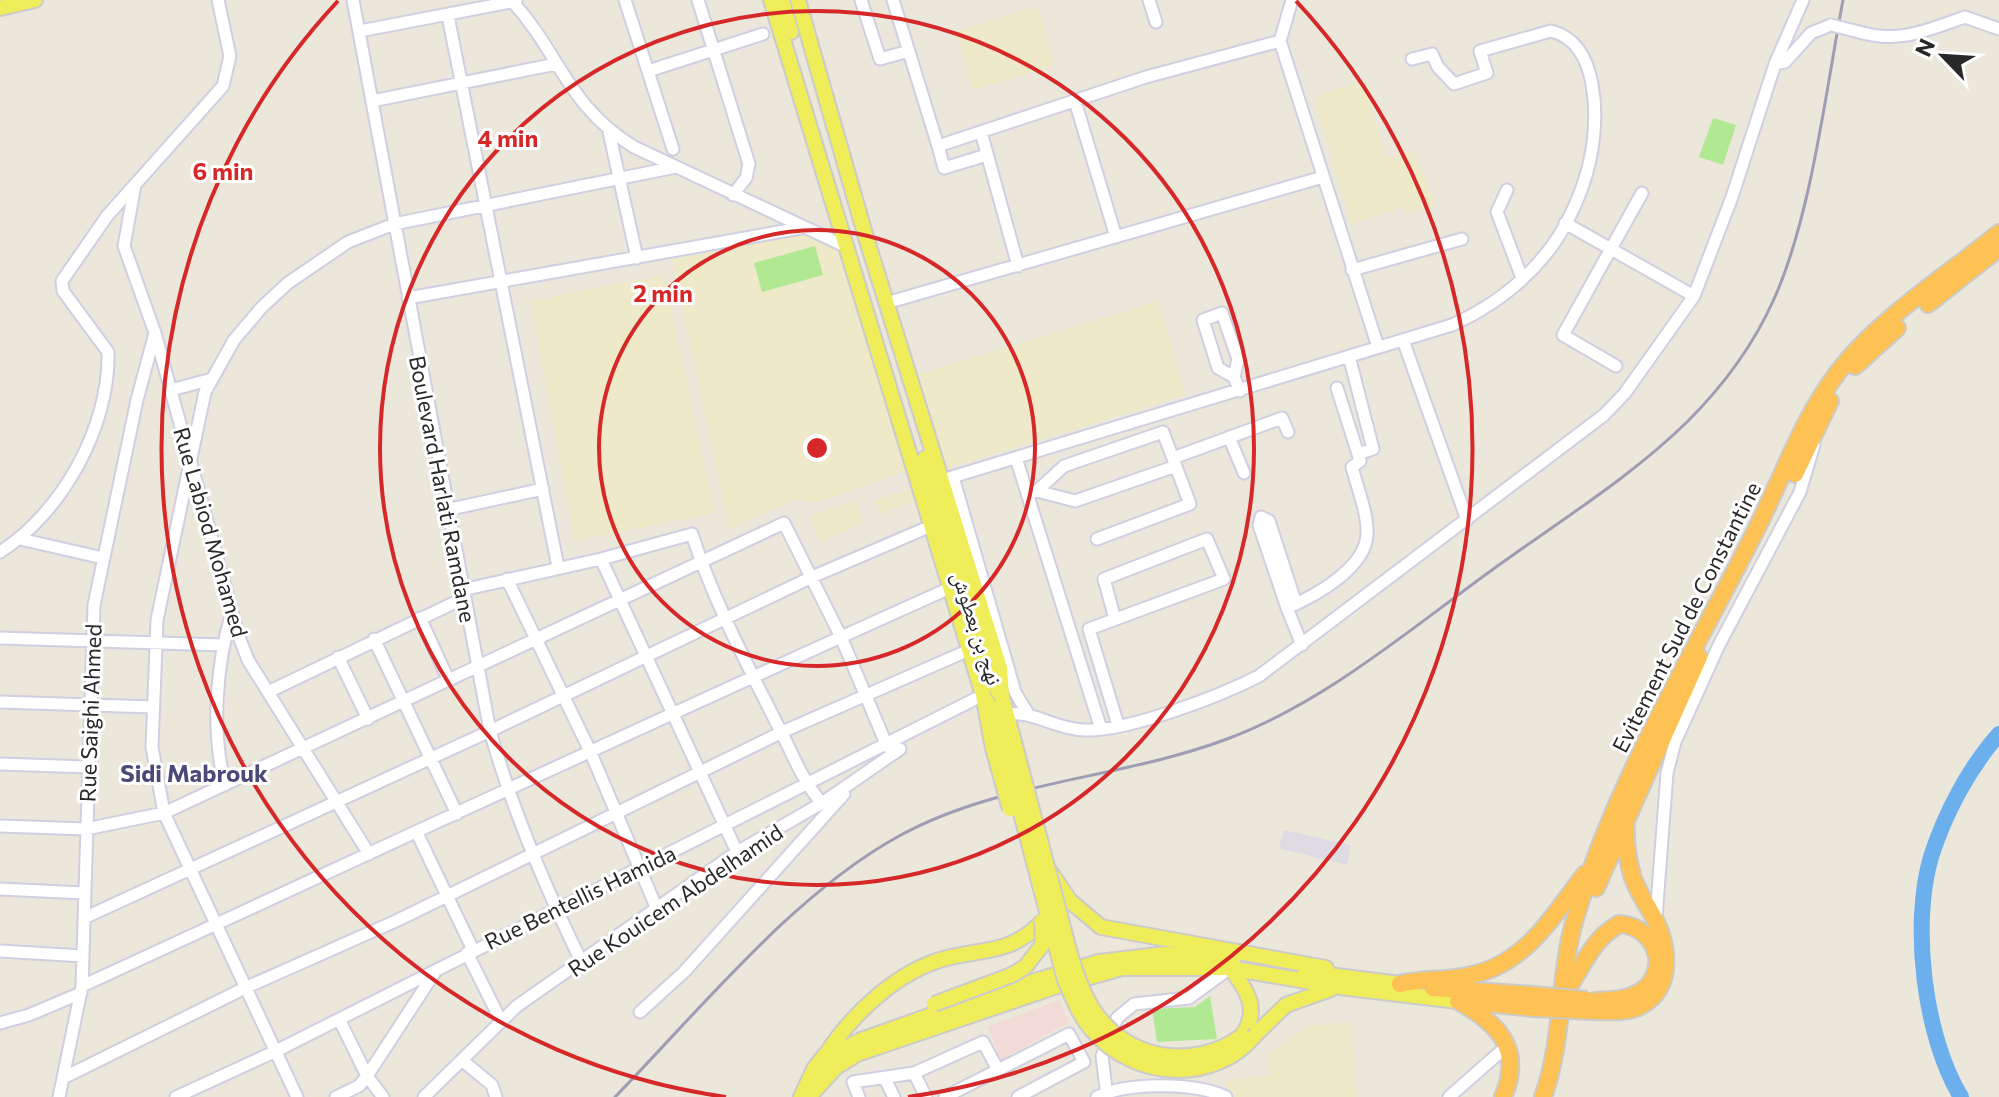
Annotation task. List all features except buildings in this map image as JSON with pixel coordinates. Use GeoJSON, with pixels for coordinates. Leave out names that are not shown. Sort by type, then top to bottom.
{"type":"FeatureCollection","features":[{"type":"Feature","properties":{"kind":"highway","name":"Evitement Sud de Constantine"},"geometry":{"type":"LineString","coordinates":[[1543,1097],[1559,1027],[1569,944],[1594,864],[1658,712],[1753,536],[1823,393],[1869,336],[1999,233]]}},
{"type":"Feature","properties":{"kind":"highway","name":"Evitement Sud de Constantine"},"geometry":{"type":"LineString","coordinates":[[1553,1097],[1587,913],[1626,818],[1722,610],[1817,433],[1838,386],[1888,334],[1999,248]]}},
{"type":"Feature","properties":{"kind":"highway"},"geometry":{"type":"LineString","coordinates":[[1458,1001],[1636,1008],[1658,991],[1666,965],[1666,949],[1656,920],[1646,907],[1632,875],[1626,818]]}},
{"type":"Feature","properties":{"kind":"highway"},"geometry":{"type":"LineString","coordinates":[[1400,984],[1468,976],[1509,961],[1540,935],[1594,864]]}},
{"type":"Feature","properties":{"kind":"highway"},"geometry":{"type":"LineString","coordinates":[[1572,982],[1589,952],[1608,930],[1619,924],[1645,931],[1653,942],[1656,959],[1655,974],[1648,986],[1635,995],[1593,1006]]}},
{"type":"Feature","properties":{"kind":"highway"},"geometry":{"type":"LineString","coordinates":[[1400,984],[1533,1002]]}},
{"type":"Feature","properties":{"kind":"highway"},"geometry":{"type":"LineString","coordinates":[[1458,1001],[1486,1016],[1507,1046],[1512,1064],[1503,1097]]}},
{"type":"Feature","properties":{"kind":"main road"},"geometry":{"type":"LineString","coordinates":[[0,8],[35,0]]}},
{"type":"Feature","properties":{"kind":"main road","name":"نهج بن بعطوش"},"geometry":{"type":"LineString","coordinates":[[771,0],[968,647]]}},
{"type":"Feature","properties":{"kind":"main road"},"geometry":{"type":"LineString","coordinates":[[782,0],[951,575],[968,647],[983,695],[995,714],[1065,980],[1076,1008],[1092,1031],[1109,1047],[1130,1058],[1166,1069],[1194,1069],[1227,1062],[1249,1035],[1286,1005],[1340,987]]}},
{"type":"Feature","properties":{"kind":"main road","name":"نهج بن بعطوش"},"geometry":{"type":"LineString","coordinates":[[788,0],[992,681],[1002,697]]}},
{"type":"Feature","properties":{"kind":"main road","name":"نهج بن بعطوش"},"geometry":{"type":"LineString","coordinates":[[798,0],[886,303],[947,478],[1000,668],[1002,697]]}},
{"type":"Feature","properties":{"kind":"main road"},"geometry":{"type":"LineString","coordinates":[[825,1056],[857,1032],[976,990],[1025,967],[1043,944],[1042,922],[1003,744],[1007,714],[1002,697]]}},
{"type":"Feature","properties":{"kind":"main road"},"geometry":{"type":"LineString","coordinates":[[1003,744],[1047,866],[1090,1005],[1112,1031],[1144,1051],[1186,1057],[1207,1056],[1249,1035]]}},
{"type":"Feature","properties":{"kind":"main road"},"geometry":{"type":"LineString","coordinates":[[1047,866],[1070,901],[1101,927],[1305,962],[1358,977]]}},
{"type":"Feature","properties":{"kind":"main road"},"geometry":{"type":"LineString","coordinates":[[805,1097],[814,1069],[845,1026],[889,988],[921,967],[1018,943],[1042,922]]}},
{"type":"Feature","properties":{"kind":"main road"},"geometry":{"type":"LineString","coordinates":[[805,1097],[829,1061],[861,1040],[991,994],[1099,962],[1166,954],[1400,984]]}},
{"type":"Feature","properties":{"kind":"main road"},"geometry":{"type":"LineString","coordinates":[[805,1097],[836,1067],[888,1042],[1122,968],[1230,968],[1340,987],[1458,1001]]}},
{"type":"Feature","properties":{"kind":"main road"},"geometry":{"type":"LineString","coordinates":[[1230,968],[1249,995],[1252,1011],[1249,1035]]}},
{"type":"Feature","properties":{"kind":"street"},"geometry":{"type":"LineString","coordinates":[[0,552],[40,520],[81,456],[94,427],[109,366],[104,343],[63,291],[62,281],[99,227],[223,86],[230,56],[218,0]]}},
{"type":"Feature","properties":{"kind":"street","name":"Boulevard Harlati Ramdane"},"geometry":{"type":"LineString","coordinates":[[353,0],[446,510],[490,731],[507,792],[531,853],[582,963]]}},
{"type":"Feature","properties":{"kind":"street"},"geometry":{"type":"LineString","coordinates":[[625,0],[673,149]]}},
{"type":"Feature","properties":{"kind":"street"},"geometry":{"type":"LineString","coordinates":[[698,0],[749,164],[746,178],[733,195]]}},
{"type":"Feature","properties":{"kind":"street"},"geometry":{"type":"LineString","coordinates":[[861,0],[880,59],[909,51]]}},
{"type":"Feature","properties":{"kind":"street"},"geometry":{"type":"LineString","coordinates":[[893,0],[944,168],[987,155]]}},
{"type":"Feature","properties":{"kind":"street"},"geometry":{"type":"LineString","coordinates":[[1149,0],[1156,22]]}},
{"type":"Feature","properties":{"kind":"street"},"geometry":{"type":"LineString","coordinates":[[1292,0],[1280,41],[1378,347]]}},
{"type":"Feature","properties":{"kind":"street"},"geometry":{"type":"LineString","coordinates":[[1007,714],[1027,712],[1074,729],[1101,729],[1221,695],[1259,676],[1604,415],[1625,393],[1694,296],[1732,197],[1775,64],[1803,0]]}},
{"type":"Feature","properties":{"kind":"street"},"geometry":{"type":"LineString","coordinates":[[360,31],[514,1],[590,114],[609,132],[801,228],[847,247]]}},
{"type":"Feature","properties":{"kind":"street"},"geometry":{"type":"LineString","coordinates":[[448,16],[558,567]]}},
{"type":"Feature","properties":{"kind":"street"},"geometry":{"type":"LineString","coordinates":[[1775,64],[1785,62],[1811,33],[1831,25],[1882,39],[1907,38],[1965,17],[1999,29]]}},
{"type":"Feature","properties":{"kind":"street"},"geometry":{"type":"LineString","coordinates":[[1027,712],[1015,692],[947,478],[1240,391],[1478,313],[1546,255],[1565,223],[1590,161],[1593,129],[1592,85],[1584,58],[1575,43],[1551,31],[1480,51],[1487,73],[1454,84],[1438,67],[1432,54],[1412,59]]}},
{"type":"Feature","properties":{"kind":"street"},"geometry":{"type":"LineString","coordinates":[[648,71],[763,34]]}},
{"type":"Feature","properties":{"kind":"street"},"geometry":{"type":"LineString","coordinates":[[938,146],[1146,77],[1280,41]]}},
{"type":"Feature","properties":{"kind":"street"},"geometry":{"type":"LineString","coordinates":[[372,101],[556,64]]}},
{"type":"Feature","properties":{"kind":"street"},"geometry":{"type":"LineString","coordinates":[[1075,101],[1116,237]]}},
{"type":"Feature","properties":{"kind":"street"},"geometry":{"type":"LineString","coordinates":[[609,132],[637,258]]}},
{"type":"Feature","properties":{"kind":"street"},"geometry":{"type":"LineString","coordinates":[[981,132],[1018,266]]}},
{"type":"Feature","properties":{"kind":"street"},"geometry":{"type":"LineString","coordinates":[[297,1097],[164,813],[152,747],[155,642],[164,575],[196,425],[212,379],[234,340],[288,283],[348,242],[394,224],[676,167]]}},
{"type":"Feature","properties":{"kind":"street"},"geometry":{"type":"LineString","coordinates":[[886,303],[1323,177]]}},
{"type":"Feature","properties":{"kind":"street","name":"Rue Labiod Mohamed"},"geometry":{"type":"LineString","coordinates":[[135,185],[124,246],[155,333],[248,660],[369,854]]}},
{"type":"Feature","properties":{"kind":"street"},"geometry":{"type":"LineString","coordinates":[[1507,190],[1497,212],[1522,278]]}},
{"type":"Feature","properties":{"kind":"street"},"geometry":{"type":"LineString","coordinates":[[1616,366],[1563,335],[1642,193]]}},
{"type":"Feature","properties":{"kind":"street"},"geometry":{"type":"LineString","coordinates":[[1565,223],[1694,296]]}},
{"type":"Feature","properties":{"kind":"street"},"geometry":{"type":"LineString","coordinates":[[408,298],[801,228]]}},
{"type":"Feature","properties":{"kind":"street"},"geometry":{"type":"LineString","coordinates":[[1352,270],[1462,239]]}},
{"type":"Feature","properties":{"kind":"street"},"geometry":{"type":"LineString","coordinates":[[1234,377],[1218,368],[1203,320],[1222,313],[1238,359],[1234,377],[1240,391]]}},
{"type":"Feature","properties":{"kind":"street","name":"Rue Saighi Ahmed"},"geometry":{"type":"LineString","coordinates":[[59,1097],[82,990],[94,605],[137,400],[155,333]]}},
{"type":"Feature","properties":{"kind":"street"},"geometry":{"type":"LineString","coordinates":[[1403,340],[1445,445],[1467,520]]}},
{"type":"Feature","properties":{"kind":"street"},"geometry":{"type":"LineString","coordinates":[[1349,356],[1373,449],[1358,454]]}},
{"type":"Feature","properties":{"kind":"street"},"geometry":{"type":"LineString","coordinates":[[171,390],[212,379]]}},
{"type":"Feature","properties":{"kind":"street"},"geometry":{"type":"LineString","coordinates":[[1292,606],[1331,583],[1364,552],[1368,532],[1352,467],[1360,461],[1337,388]]}},
{"type":"Feature","properties":{"kind":"street"},"geometry":{"type":"LineString","coordinates":[[1032,492],[1075,501],[1282,418],[1288,432]]}},
{"type":"Feature","properties":{"kind":"street"},"geometry":{"type":"LineString","coordinates":[[1032,492],[1064,466],[1163,432],[1190,504],[1097,539]]}},
{"type":"Feature","properties":{"kind":"street"},"geometry":{"type":"LineString","coordinates":[[1656,920],[1667,773],[1675,742],[1719,645],[1800,492],[1817,433]]}},
{"type":"Feature","properties":{"kind":"street"},"geometry":{"type":"LineString","coordinates":[[1229,437],[1244,473]]}},
{"type":"Feature","properties":{"kind":"street"},"geometry":{"type":"LineString","coordinates":[[1016,458],[1032,492],[1101,729]]}},
{"type":"Feature","properties":{"kind":"street"},"geometry":{"type":"LineString","coordinates":[[446,510],[543,489]]}},
{"type":"Feature","properties":{"kind":"street"},"geometry":{"type":"LineString","coordinates":[[0,826],[86,829],[164,813],[784,523],[841,637],[891,750]]}},
{"type":"Feature","properties":{"kind":"street"},"geometry":{"type":"LineString","coordinates":[[84,918],[490,731],[812,577],[931,526]]}},
{"type":"Feature","properties":{"kind":"street"},"geometry":{"type":"LineString","coordinates":[[268,692],[463,594],[507,579],[601,559],[692,534],[701,562],[753,676],[807,786],[822,803]]}},
{"type":"Feature","properties":{"kind":"street"},"geometry":{"type":"LineString","coordinates":[[20,539],[103,558]]}},
{"type":"Feature","properties":{"kind":"street"},"geometry":{"type":"LineString","coordinates":[[1115,619],[1104,579],[1207,539],[1224,579],[1089,629],[1118,725]]}},
{"type":"Feature","properties":{"kind":"street"},"geometry":{"type":"LineString","coordinates":[[1275,556],[1302,645]]}},
{"type":"Feature","properties":{"kind":"street"},"geometry":{"type":"LineString","coordinates":[[601,559],[737,852]]}},
{"type":"Feature","properties":{"kind":"street"},"geometry":{"type":"LineString","coordinates":[[507,579],[590,751],[657,909]]}},
{"type":"Feature","properties":{"kind":"street"},"geometry":{"type":"LineString","coordinates":[[0,1023],[29,1015],[216,924],[507,792],[671,712],[950,587]]}},
{"type":"Feature","properties":{"kind":"street"},"geometry":{"type":"LineString","coordinates":[[225,785],[217,743],[223,645],[232,611]]}},
{"type":"Feature","properties":{"kind":"street"},"geometry":{"type":"LineString","coordinates":[[420,618],[449,681]]}},
{"type":"Feature","properties":{"kind":"street"},"geometry":{"type":"LineString","coordinates":[[0,638],[223,645]]}},
{"type":"Feature","properties":{"kind":"street"},"geometry":{"type":"LineString","coordinates":[[374,639],[433,757],[457,814]]}},
{"type":"Feature","properties":{"kind":"street"},"geometry":{"type":"LineString","coordinates":[[63,1078],[247,987],[384,927],[700,771],[968,647]]}},
{"type":"Feature","properties":{"kind":"street"},"geometry":{"type":"LineString","coordinates":[[338,657],[368,719]]}},
{"type":"Feature","properties":{"kind":"street","name":"Rue Kouicem Abdelhamid"},"geometry":{"type":"LineString","coordinates":[[424,1097],[517,1006],[737,852],[822,803],[891,750],[983,695]]}},
{"type":"Feature","properties":{"kind":"street"},"geometry":{"type":"LineString","coordinates":[[0,702],[153,707]]}},
{"type":"Feature","properties":{"kind":"street","name":"Rue Bentellis Hamida"},"geometry":{"type":"LineString","coordinates":[[176,1097],[276,1051],[640,866],[807,786],[891,750]]}},
{"type":"Feature","properties":{"kind":"street"},"geometry":{"type":"LineString","coordinates":[[0,764],[88,767]]}},
{"type":"Feature","properties":{"kind":"street"},"geometry":{"type":"LineString","coordinates":[[640,1012],[684,972],[857,779]]}},
{"type":"Feature","properties":{"kind":"street"},"geometry":{"type":"LineString","coordinates":[[417,833],[501,1021]]}},
{"type":"Feature","properties":{"kind":"street"},"geometry":{"type":"LineString","coordinates":[[0,889],[84,893]]}},
{"type":"Feature","properties":{"kind":"street"},"geometry":{"type":"LineString","coordinates":[[0,951],[83,956]]}},
{"type":"Feature","properties":{"kind":"street"},"geometry":{"type":"LineString","coordinates":[[1185,967],[1195,978],[1198,992]]}},
{"type":"Feature","properties":{"kind":"street"},"geometry":{"type":"LineString","coordinates":[[1226,1097],[1196,1089],[1103,1095],[1102,1056],[1117,1018],[1134,1004],[1189,998],[1230,968]]}},
{"type":"Feature","properties":{"kind":"street"},"geometry":{"type":"LineString","coordinates":[[336,1097],[359,1086],[367,1076],[436,971]]}},
{"type":"Feature","properties":{"kind":"street"},"geometry":{"type":"LineString","coordinates":[[339,1019],[367,1076],[383,1097]]}},
{"type":"Feature","properties":{"kind":"street"},"geometry":{"type":"LineString","coordinates":[[945,1097],[1069,1034],[1084,1062],[1018,1097]]}},
{"type":"Feature","properties":{"kind":"street"},"geometry":{"type":"LineString","coordinates":[[859,1097],[853,1082],[914,1073],[983,1042],[997,1068]]}},
{"type":"Feature","properties":{"kind":"street"},"geometry":{"type":"LineString","coordinates":[[1449,1097],[1507,1046]]}},
{"type":"Feature","properties":{"kind":"street"},"geometry":{"type":"LineString","coordinates":[[463,1061],[492,1085],[496,1097]]}},
{"type":"Feature","properties":{"kind":"street"},"geometry":{"type":"LineString","coordinates":[[914,1073],[926,1097]]}},
{"type":"Feature","properties":{"kind":"street"},"geometry":{"type":"LineString","coordinates":[[885,1079],[894,1097]]}},
{"type":"Feature","properties":{"kind":"shaded area"},"geometry":{"type":"Polygon","coordinates":[[[1037,6],[1055,65],[973,91],[955,32],[1037,6]]]}},
{"type":"Feature","properties":{"kind":"shaded area"},"geometry":{"type":"Polygon","coordinates":[[[1363,80],[1387,158],[1414,150],[1436,205],[1407,213],[1404,207],[1351,224],[1314,97],[1363,80]]]}},
{"type":"Feature","properties":{"kind":"shaded area"},"geometry":{"type":"Polygon","coordinates":[[[804,235],[837,249],[906,471],[816,503],[796,499],[729,529],[672,259],[804,235]]]}},
{"type":"Feature","properties":{"kind":"shaded area"},"geometry":{"type":"Polygon","coordinates":[[[664,275],[715,513],[575,541],[530,301],[664,275]]]}},
{"type":"Feature","properties":{"kind":"shaded area"},"geometry":{"type":"Polygon","coordinates":[[[1158,301],[1186,395],[947,468],[919,374],[1158,301]]]}},
{"type":"Feature","properties":{"kind":"shaded area"},"geometry":{"type":"Polygon","coordinates":[[[911,489],[914,500],[882,515],[874,500],[911,489]]]}},
{"type":"Feature","properties":{"kind":"shaded area"},"geometry":{"type":"Polygon","coordinates":[[[855,501],[863,522],[820,542],[809,516],[855,501]]]}},
{"type":"Feature","properties":{"kind":"shaded area"},"geometry":{"type":"Polygon","coordinates":[[[1284,830],[1351,845],[1347,865],[1279,848],[1284,830]]]}},
{"type":"Feature","properties":{"kind":"shaded area"},"geometry":{"type":"Polygon","coordinates":[[[1059,1000],[1069,1022],[1001,1060],[988,1027],[1059,1000]]]}},
{"type":"Feature","properties":{"kind":"shaded area"},"geometry":{"type":"Polygon","coordinates":[[[1350,1022],[1357,1097],[1234,1097],[1227,1091],[1227,1080],[1270,1075],[1269,1054],[1308,1026],[1350,1022]]]}},
{"type":"Feature","properties":{"kind":"green space"},"geometry":{"type":"Polygon","coordinates":[[[1713,118],[1736,125],[1723,165],[1699,157],[1713,118]]]}},
{"type":"Feature","properties":{"kind":"green space"},"geometry":{"type":"Polygon","coordinates":[[[815,246],[823,275],[762,292],[754,263],[815,246]]]}},
{"type":"Feature","properties":{"kind":"green space"},"geometry":{"type":"Polygon","coordinates":[[[1210,996],[1217,1039],[1157,1042],[1152,1009],[1195,1007],[1210,996]]]}},
{"type":"Feature","properties":{"kind":"waterway"},"geometry":{"type":"LineString","coordinates":[[1961,1097],[1948,1072],[1930,1012],[1922,947],[1925,884],[1943,824],[1968,776],[1999,734]]}},
{"type":"Feature","properties":{"kind":"railway"},"geometry":{"type":"LineString","coordinates":[[615,1097],[785,922],[821,889],[899,836],[978,803],[1187,752],[1263,724],[1365,664],[1618,481],[1666,442],[1725,379],[1757,332],[1774,299],[1808,192],[1843,0]]}},
{"type":"Feature","properties":{"kind":"district","name":"Sidi Mabrouk"},"geometry":{"type":"Point","coordinates":[194,772]}}]}
